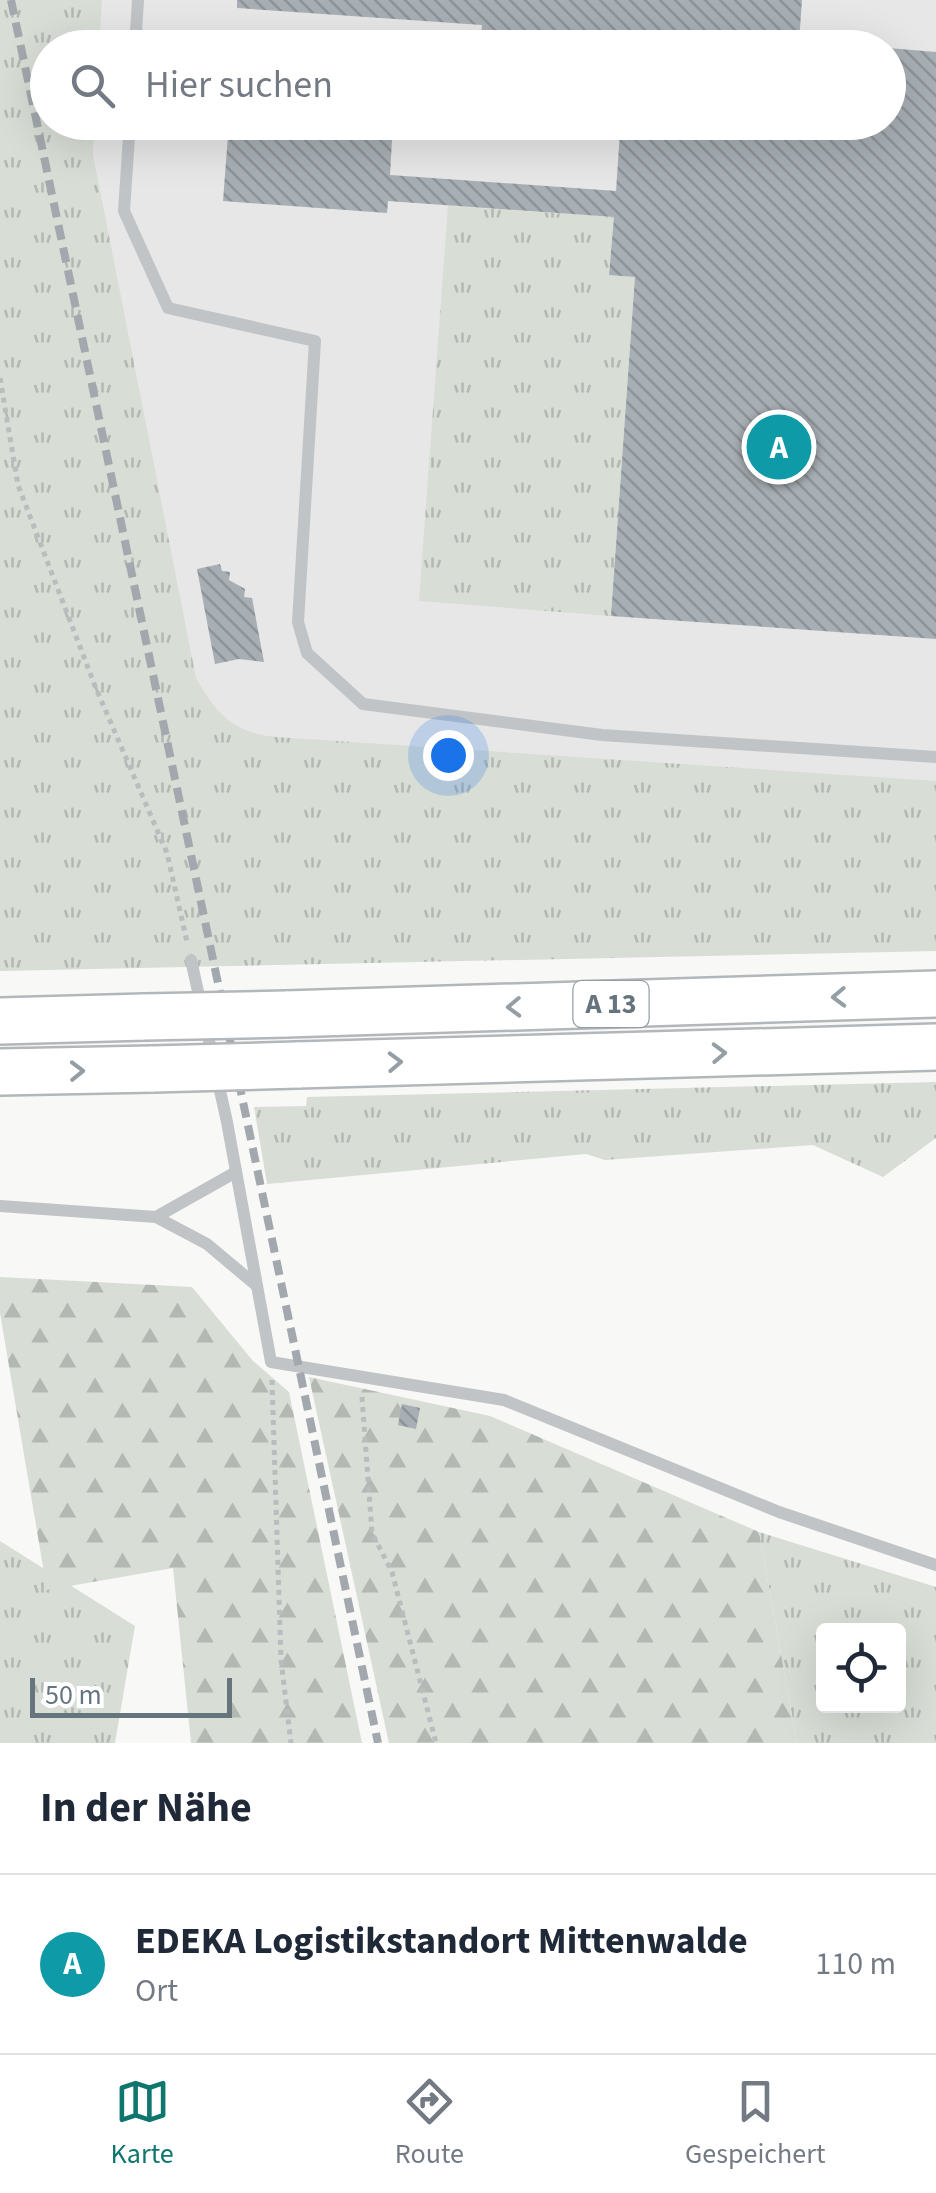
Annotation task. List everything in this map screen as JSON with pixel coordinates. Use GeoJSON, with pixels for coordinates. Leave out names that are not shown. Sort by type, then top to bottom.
{"type":"FeatureCollection","features":[{"type":"Feature","properties":{"kind":"highway","name":"A 13"},"geometry":{"type":"LineString","coordinates":[[0,1022],[936,994]]}},
{"type":"Feature","properties":{"kind":"highway","name":"A 13"},"geometry":{"type":"LineString","coordinates":[[0,1072],[936,1048]]}},
{"type":"Feature","properties":{"kind":"lane"},"geometry":{"type":"LineString","coordinates":[[136,30],[138,0]]}},
{"type":"Feature","properties":{"kind":"lane"},"geometry":{"type":"LineString","coordinates":[[129,140],[124,210],[168,308],[315,341],[298,622],[307,652],[363,704],[602,734],[936,757]]}},
{"type":"Feature","properties":{"kind":"lane"},"geometry":{"type":"LineString","coordinates":[[190,960],[236,1172],[271,1362],[504,1400],[778,1512],[936,1565]]}},
{"type":"Feature","properties":{"kind":"lane"},"geometry":{"type":"LineString","coordinates":[[156,1217],[236,1172]]}},
{"type":"Feature","properties":{"kind":"lane"},"geometry":{"type":"LineString","coordinates":[[0,1206],[156,1217],[207,1244],[257,1286]]}},
{"type":"Feature","properties":{"kind":"path"},"geometry":{"type":"LineString","coordinates":[[0,378],[18,485],[95,686],[167,853],[190,960]]}},
{"type":"Feature","properties":{"kind":"path"},"geometry":{"type":"LineString","coordinates":[[271,1362],[281,1660],[291,1743]]}},
{"type":"Feature","properties":{"kind":"path"},"geometry":{"type":"LineString","coordinates":[[361,1374],[372,1534],[392,1572],[436,1743]]}},
{"type":"Feature","properties":{"kind":"shaded area"},"geometry":{"type":"Polygon","coordinates":[[[31,0],[936,0],[936,811],[209,841],[62,140],[906,140],[906,30],[42,30],[31,0]]]}},
{"type":"Feature","properties":{"kind":"green space"},"geometry":{"type":"Polygon","coordinates":[[[0,0],[102,0],[100,30],[30,30],[30,140],[93,140],[93,155],[196,678],[211,702],[238,726],[276,737],[936,781],[936,951],[0,971],[0,0]]]}},
{"type":"Feature","properties":{"kind":"green space"},"geometry":{"type":"Polygon","coordinates":[[[448,206],[614,217],[609,275],[635,277],[611,616],[419,601],[448,206]]]}},
{"type":"Feature","properties":{"kind":"green space"},"geometry":{"type":"Polygon","coordinates":[[[936,1082],[936,1138],[883,1177],[813,1145],[605,1160],[586,1154],[267,1184],[254,1107],[306,1106],[307,1097],[936,1082]]]}},
{"type":"Feature","properties":{"kind":"green space"},"geometry":{"type":"Polygon","coordinates":[[[0,1277],[192,1287],[253,1361],[289,1392],[362,1743],[191,1743],[173,1568],[47,1590],[0,1313],[0,1277]]]}},
{"type":"Feature","properties":{"kind":"green space"},"geometry":{"type":"Polygon","coordinates":[[[309,1377],[490,1416],[759,1532],[797,1743],[389,1743],[309,1377]]]}},
{"type":"Feature","properties":{"kind":"green space"},"geometry":{"type":"Polygon","coordinates":[[[759,1532],[936,1587],[936,1743],[797,1743],[759,1532]]]}},
{"type":"Feature","properties":{"kind":"green space"},"geometry":{"type":"Polygon","coordinates":[[[0,1541],[135,1626],[115,1743],[0,1743],[0,1541]]]}},
{"type":"Feature","properties":{"kind":"building"},"geometry":{"type":"Polygon","coordinates":[[[237,0],[802,0],[800,30],[482,30],[482,25],[237,8],[237,0]]]}},
{"type":"Feature","properties":{"kind":"building"},"geometry":{"type":"Polygon","coordinates":[[[906,50],[936,52],[936,639],[611,616],[635,277],[609,275],[614,217],[388,201],[387,213],[223,201],[228,140],[392,140],[390,175],[616,191],[619,140],[906,140],[906,50]]]}},
{"type":"Feature","properties":{"kind":"building"},"geometry":{"type":"Polygon","coordinates":[[[220,564],[222,571],[230,572],[229,580],[245,589],[244,597],[252,598],[264,662],[239,659],[215,664],[197,569],[220,564]]]}},
{"type":"Feature","properties":{"kind":"building"},"geometry":{"type":"Polygon","coordinates":[[[402,1404],[420,1408],[416,1429],[398,1425],[402,1404]]]}},
{"type":"Feature","properties":{"kind":"railway"},"geometry":{"type":"LineString","coordinates":[[11,0],[30,90]]}},
{"type":"Feature","properties":{"kind":"railway"},"geometry":{"type":"LineString","coordinates":[[40,140],[378,1743]]}},
{"type":"Feature","properties":{"kind":"place","name":"EDEKA Logistikstandort Mittenwalde"},"geometry":{"type":"Point","coordinates":[779,447]}}]}
